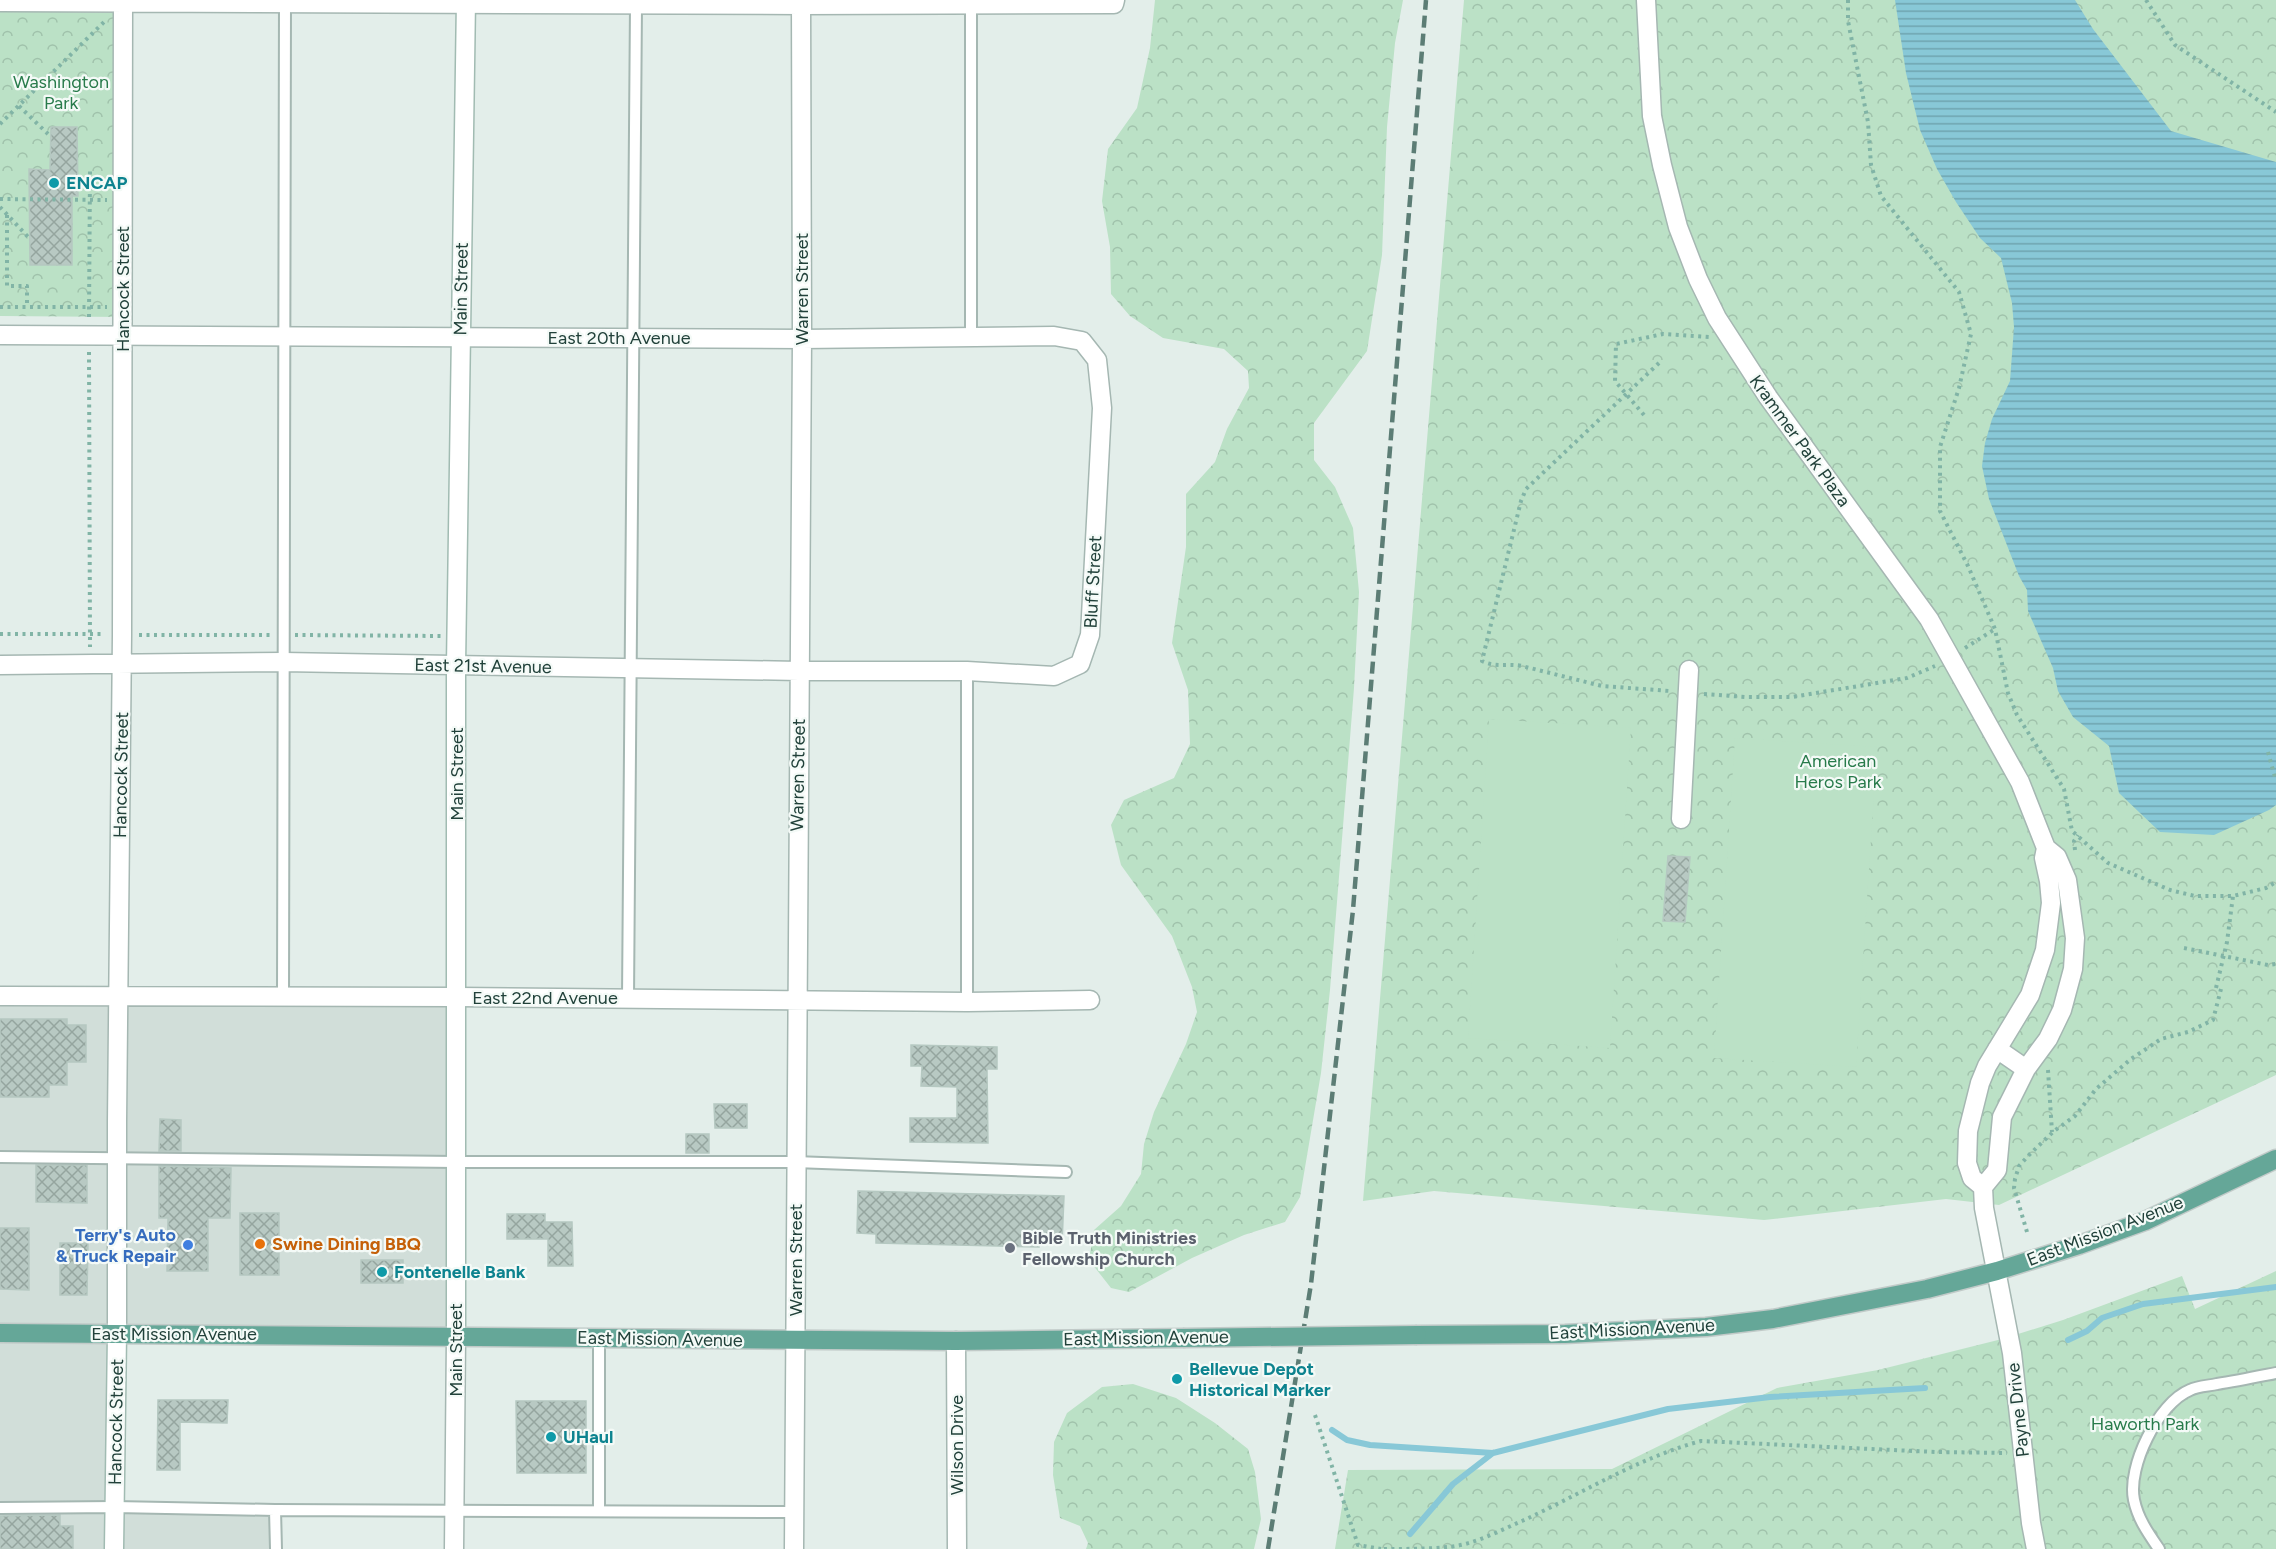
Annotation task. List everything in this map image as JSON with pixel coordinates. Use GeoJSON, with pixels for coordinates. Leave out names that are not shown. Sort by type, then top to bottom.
{"type":"FeatureCollection","features":[{"type":"Feature","properties":{"kind":"main road","name":"East Mission Avenue"},"geometry":{"type":"LineString","coordinates":[[0,1333],[956,1341],[1576,1334],[1706,1327],[1773,1319],[1927,1289],[1997,1271],[2145,1221],[2272,1158]]}},
{"type":"Feature","properties":{"kind":"street"},"geometry":{"type":"LineString","coordinates":[[0,2],[466,2],[636,5],[1114,4],[1115,0]]}},
{"type":"Feature","properties":{"kind":"street","name":"Krammer Park Plaza"},"geometry":{"type":"LineString","coordinates":[[1646,0],[1652,116],[1678,227],[1694,269],[1724,329],[1768,398],[1929,620],[2020,782],[2046,848],[2057,857],[2067,880],[2075,938],[2073,969],[2062,1010],[2048,1039],[2026,1069],[2002,1117],[1997,1170],[1983,1187],[1984,1208],[1997,1271]]}},
{"type":"Feature","properties":{"kind":"street","name":"Hancock Street"},"geometry":{"type":"LineString","coordinates":[[114,1549],[122,663],[123,2]]}},
{"type":"Feature","properties":{"kind":"street","name":"Main Street"},"geometry":{"type":"LineString","coordinates":[[454,1549],[456,665],[466,2]]}},
{"type":"Feature","properties":{"kind":"street","name":"Warren Street"},"geometry":{"type":"LineString","coordinates":[[794,1549],[802,339],[801,3]]}},
{"type":"Feature","properties":{"kind":"street","name":"East 20th Avenue"},"geometry":{"type":"LineString","coordinates":[[0,335],[802,339],[1054,336],[1082,341],[1097,360],[1102,408],[1098,490]]}},
{"type":"Feature","properties":{"kind":"street","name":"Bluff Street"},"geometry":{"type":"LineString","coordinates":[[966,671],[1054,676],[1080,664],[1090,635],[1098,490]]}},
{"type":"Feature","properties":{"kind":"street","name":"East 21st Avenue"},"geometry":{"type":"LineString","coordinates":[[0,665],[283,662],[799,671],[966,671]]}},
{"type":"Feature","properties":{"kind":"street"},"geometry":{"type":"LineString","coordinates":[[1681,819],[1689,670]]}},
{"type":"Feature","properties":{"kind":"street","name":"Krammer Park Plaza"},"geometry":{"type":"LineString","coordinates":[[1983,1187],[1972,1178],[1967,1163],[1968,1131],[1980,1083],[1997,1049],[2030,995],[2045,950],[2051,903],[2049,881],[2043,858],[2046,848]]}},
{"type":"Feature","properties":{"kind":"street","name":"East 22nd Avenue"},"geometry":{"type":"LineString","coordinates":[[0,996],[796,999],[968,1002],[1090,1000]]}},
{"type":"Feature","properties":{"kind":"street"},"geometry":{"type":"LineString","coordinates":[[1997,1049],[2026,1069]]}},
{"type":"Feature","properties":{"kind":"street","name":"Payne Drive"},"geometry":{"type":"LineString","coordinates":[[1997,1271],[2012,1353],[2036,1549]]}},
{"type":"Feature","properties":{"kind":"street","name":"Wilson Drive"},"geometry":{"type":"LineString","coordinates":[[956,1341],[957,1549]]}},
{"type":"Feature","properties":{"kind":"lane"},"geometry":{"type":"LineString","coordinates":[[283,996],[285,2]]}},
{"type":"Feature","properties":{"kind":"lane"},"geometry":{"type":"LineString","coordinates":[[971,4],[971,338]]}},
{"type":"Feature","properties":{"kind":"lane"},"geometry":{"type":"LineString","coordinates":[[628,998],[636,5]]}},
{"type":"Feature","properties":{"kind":"lane"},"geometry":{"type":"LineString","coordinates":[[966,671],[968,1002]]}},
{"type":"Feature","properties":{"kind":"lane"},"geometry":{"type":"LineString","coordinates":[[0,1157],[456,1162],[795,1162],[1066,1172]]}},
{"type":"Feature","properties":{"kind":"lane"},"geometry":{"type":"LineString","coordinates":[[599,1338],[599,1510]]}},
{"type":"Feature","properties":{"kind":"lane"},"geometry":{"type":"LineString","coordinates":[[2159,1549],[2140,1519],[2133,1497],[2134,1477],[2155,1424],[2170,1402],[2190,1389],[2276,1373]]}},
{"type":"Feature","properties":{"kind":"lane"},"geometry":{"type":"LineString","coordinates":[[0,1508],[794,1512]]}},
{"type":"Feature","properties":{"kind":"lane"},"geometry":{"type":"LineString","coordinates":[[275,1510],[276,1549]]}},
{"type":"Feature","properties":{"kind":"path"},"geometry":{"type":"LineString","coordinates":[[1848,0],[1848,21],[1868,122],[1871,165],[1881,196],[1959,292],[1971,334],[1959,387],[1940,447],[1940,511],[1968,566],[1995,629],[2011,700],[2029,735],[2064,789],[2072,831],[2108,863],[2170,890],[2195,896],[2233,896],[2266,888],[2276,882]]}},
{"type":"Feature","properties":{"kind":"path"},"geometry":{"type":"LineString","coordinates":[[2146,0],[2175,45],[2276,112]]}},
{"type":"Feature","properties":{"kind":"path"},"geometry":{"type":"LineString","coordinates":[[0,124],[123,2]]}},
{"type":"Feature","properties":{"kind":"path"},"geometry":{"type":"LineString","coordinates":[[19,106],[48,134]]}},
{"type":"Feature","properties":{"kind":"path"},"geometry":{"type":"LineString","coordinates":[[90,171],[90,664]]}},
{"type":"Feature","properties":{"kind":"path"},"geometry":{"type":"LineString","coordinates":[[0,199],[90,200]]}},
{"type":"Feature","properties":{"kind":"path"},"geometry":{"type":"LineString","coordinates":[[0,207],[30,239]]}},
{"type":"Feature","properties":{"kind":"path"},"geometry":{"type":"LineString","coordinates":[[7,215],[7,286],[27,286],[27,307]]}},
{"type":"Feature","properties":{"kind":"path"},"geometry":{"type":"LineString","coordinates":[[0,306],[89,307]]}},
{"type":"Feature","properties":{"kind":"path"},"geometry":{"type":"LineString","coordinates":[[1644,415],[1616,381],[1616,344],[1663,334],[1712,337],[1724,329]]}},
{"type":"Feature","properties":{"kind":"path"},"geometry":{"type":"LineString","coordinates":[[1659,363],[1526,489],[1482,661],[1499,667],[1512,664],[1522,666],[1602,686],[1746,697],[1792,697],[1907,678],[1951,658],[1995,629]]}},
{"type":"Feature","properties":{"kind":"path"},"geometry":{"type":"LineString","coordinates":[[0,634],[457,636]]}},
{"type":"Feature","properties":{"kind":"path"},"geometry":{"type":"LineString","coordinates":[[2268,752],[2276,782]]}},
{"type":"Feature","properties":{"kind":"path"},"geometry":{"type":"LineString","coordinates":[[2027,1232],[2014,1188],[2019,1166],[2054,1131],[2075,1116],[2103,1081],[2131,1059],[2161,1039],[2188,1032],[2213,1020],[2233,896]]}},
{"type":"Feature","properties":{"kind":"path"},"geometry":{"type":"LineString","coordinates":[[2184,948],[2268,965],[2276,964]]}},
{"type":"Feature","properties":{"kind":"path"},"geometry":{"type":"LineString","coordinates":[[1315,1415],[1358,1545],[1383,1549],[1450,1547],[1492,1535],[1674,1448],[1701,1441],[1936,1452],[2023,1453]]}},
{"type":"Feature","properties":{"kind":"shaded area"},"geometry":{"type":"Polygon","coordinates":[[[0,996],[457,997],[456,1336],[117,1334],[115,1507],[275,1510],[276,1549],[0,1549],[0,996]]]}},
{"type":"Feature","properties":{"kind":"green space"},"geometry":{"type":"Polygon","coordinates":[[[1155,0],[1403,0],[1395,43],[1387,127],[1382,255],[1367,351],[1314,423],[1314,460],[1335,487],[1353,528],[1359,592],[1354,688],[1330,990],[1321,1073],[1300,1197],[1285,1222],[1244,1235],[1192,1258],[1129,1292],[1111,1288],[1089,1260],[1094,1230],[1121,1206],[1141,1174],[1144,1144],[1154,1112],[1186,1044],[1197,1012],[1192,987],[1172,936],[1121,865],[1111,825],[1124,800],[1174,778],[1190,744],[1188,690],[1172,643],[1186,547],[1186,494],[1215,462],[1227,429],[1249,388],[1248,371],[1224,349],[1163,338],[1130,316],[1111,294],[1110,247],[1102,201],[1108,149],[1137,108],[1150,48],[1155,0]]]}},
{"type":"Feature","properties":{"kind":"green space","name":"American Heros Park"},"geometry":{"type":"Polygon","coordinates":[[[1464,0],[2276,0],[2276,1075],[1999,1205],[1946,1199],[1764,1220],[1434,1191],[1363,1201],[1464,0]]]}},
{"type":"Feature","properties":{"kind":"green space","name":"Washington Park"},"geometry":{"type":"Polygon","coordinates":[[[0,11],[123,13],[123,317],[0,316],[0,11]]]}},
{"type":"Feature","properties":{"kind":"green space"},"geometry":{"type":"Polygon","coordinates":[[[1489,719],[1631,728],[1610,1048],[1468,1038],[1489,719]]]}},
{"type":"Feature","properties":{"kind":"green space"},"geometry":{"type":"Polygon","coordinates":[[[1735,738],[1877,747],[1856,1067],[1714,1058],[1735,738]]]}},
{"type":"Feature","properties":{"kind":"green space","name":"Haworth Park"},"geometry":{"type":"Polygon","coordinates":[[[2276,1271],[2276,1549],[1335,1549],[1348,1470],[1612,1469],[1777,1388],[1878,1370],[2002,1339],[2063,1320],[2182,1276],[2195,1309],[2276,1271]]]}},
{"type":"Feature","properties":{"kind":"green space"},"geometry":{"type":"Polygon","coordinates":[[[1133,1384],[1176,1398],[1215,1423],[1248,1449],[1255,1472],[1261,1519],[1254,1549],[1086,1549],[1088,1543],[1080,1526],[1060,1518],[1053,1475],[1054,1442],[1067,1413],[1102,1387],[1133,1384]]]}},
{"type":"Feature","properties":{"kind":"water"},"geometry":{"type":"Polygon","coordinates":[[[1895,0],[2075,0],[2093,29],[2171,131],[2276,162],[2276,805],[2214,835],[2160,832],[2119,793],[2109,746],[2073,717],[2058,691],[2053,668],[2028,611],[2027,590],[2019,576],[1989,499],[1982,466],[1985,443],[1992,419],[2010,381],[2014,327],[2012,303],[2001,258],[1980,238],[1956,202],[1937,169],[1920,130],[1906,73],[1895,0]]]}},
{"type":"Feature","properties":{"kind":"building"},"geometry":{"type":"Polygon","coordinates":[[[51,127],[77,127],[78,196],[72,196],[72,265],[30,265],[29,169],[50,170],[51,127]]]}},
{"type":"Feature","properties":{"kind":"building"},"geometry":{"type":"Polygon","coordinates":[[[1668,856],[1690,857],[1685,922],[1663,921],[1668,856]]]}},
{"type":"Feature","properties":{"kind":"building"},"geometry":{"type":"Polygon","coordinates":[[[0,1019],[67,1019],[67,1025],[86,1025],[86,1062],[67,1062],[67,1085],[49,1085],[49,1097],[0,1097],[0,1019]]]}},
{"type":"Feature","properties":{"kind":"building"},"geometry":{"type":"Polygon","coordinates":[[[911,1045],[997,1047],[997,1069],[987,1069],[988,1143],[910,1142],[910,1118],[957,1118],[957,1087],[921,1086],[922,1066],[911,1066],[911,1045]]]}},
{"type":"Feature","properties":{"kind":"building"},"geometry":{"type":"Polygon","coordinates":[[[714,1104],[747,1104],[747,1128],[715,1128],[714,1104]]]}},
{"type":"Feature","properties":{"kind":"building"},"geometry":{"type":"Polygon","coordinates":[[[160,1119],[181,1120],[181,1151],[159,1151],[160,1119]]]}},
{"type":"Feature","properties":{"kind":"building"},"geometry":{"type":"Polygon","coordinates":[[[686,1134],[709,1134],[709,1153],[686,1153],[686,1134]]]}},
{"type":"Feature","properties":{"kind":"building"},"geometry":{"type":"Polygon","coordinates":[[[36,1165],[87,1165],[87,1203],[36,1202],[36,1165]]]}},
{"type":"Feature","properties":{"kind":"building","name":"Terry's Auto & Truck Repair"},"geometry":{"type":"Polygon","coordinates":[[[159,1166],[231,1168],[230,1218],[208,1218],[208,1271],[167,1271],[168,1218],[159,1218],[159,1166]]]}},
{"type":"Feature","properties":{"kind":"building","name":"Bible Truth Ministries Fellowship Church"},"geometry":{"type":"Polygon","coordinates":[[[858,1191],[1064,1196],[1062,1244],[1039,1244],[1039,1247],[876,1243],[876,1234],[857,1233],[858,1191]]]}},
{"type":"Feature","properties":{"kind":"building","name":"Swine Dining BBQ"},"geometry":{"type":"Polygon","coordinates":[[[240,1213],[279,1213],[279,1275],[240,1275],[240,1213]]]}},
{"type":"Feature","properties":{"kind":"building"},"geometry":{"type":"Polygon","coordinates":[[[507,1214],[545,1214],[545,1222],[572,1222],[573,1266],[548,1266],[548,1239],[507,1239],[507,1214]]]}},
{"type":"Feature","properties":{"kind":"building"},"geometry":{"type":"Polygon","coordinates":[[[0,1228],[29,1228],[29,1290],[0,1289],[0,1228]]]}},
{"type":"Feature","properties":{"kind":"building"},"geometry":{"type":"Polygon","coordinates":[[[60,1243],[88,1243],[87,1295],[60,1295],[60,1243]]]}},
{"type":"Feature","properties":{"kind":"building","name":"Fontenelle Bank"},"geometry":{"type":"Polygon","coordinates":[[[361,1260],[403,1260],[403,1283],[361,1283],[361,1260]]]}},
{"type":"Feature","properties":{"kind":"building"},"geometry":{"type":"Polygon","coordinates":[[[158,1400],[228,1400],[227,1423],[180,1422],[180,1470],[157,1470],[158,1400]]]}},
{"type":"Feature","properties":{"kind":"building","name":"UHaul"},"geometry":{"type":"Polygon","coordinates":[[[516,1401],[586,1401],[586,1473],[517,1473],[516,1401]]]}},
{"type":"Feature","properties":{"kind":"building"},"geometry":{"type":"Polygon","coordinates":[[[60,1515],[60,1526],[73,1526],[73,1549],[0,1549],[0,1516],[60,1515]]]}},
{"type":"Feature","properties":{"kind":"waterway"},"geometry":{"type":"LineString","coordinates":[[2068,1340],[2087,1331],[2102,1318],[2143,1304],[2276,1287]]}},
{"type":"Feature","properties":{"kind":"waterway"},"geometry":{"type":"LineString","coordinates":[[1332,1430],[1347,1440],[1370,1445],[1493,1453],[1668,1409],[1770,1397],[1925,1388]]}},
{"type":"Feature","properties":{"kind":"waterway"},"geometry":{"type":"LineString","coordinates":[[1410,1534],[1453,1484],[1493,1453]]}},
{"type":"Feature","properties":{"kind":"railway"},"geometry":{"type":"LineString","coordinates":[[1268,1549],[1311,1284],[1353,910],[1426,0]]}},
{"type":"Feature","properties":{"kind":"place","name":"ENCAP"},"geometry":{"type":"Point","coordinates":[54,183]}},
{"type":"Feature","properties":{"kind":"place","name":"Swine Dining BBQ"},"geometry":{"type":"Point","coordinates":[260,1244]}},
{"type":"Feature","properties":{"kind":"place","name":"Terry's Auto & Truck Repair"},"geometry":{"type":"Point","coordinates":[188,1245]}},
{"type":"Feature","properties":{"kind":"place","name":"Bible Truth Ministries Fellowship Church"},"geometry":{"type":"Point","coordinates":[1010,1248]}},
{"type":"Feature","properties":{"kind":"place","name":"Fontenelle Bank"},"geometry":{"type":"Point","coordinates":[382,1272]}},
{"type":"Feature","properties":{"kind":"place","name":"Bellevue Depot Historical Marker"},"geometry":{"type":"Point","coordinates":[1177,1379]}},
{"type":"Feature","properties":{"kind":"place","name":"UHaul"},"geometry":{"type":"Point","coordinates":[551,1437]}}]}
